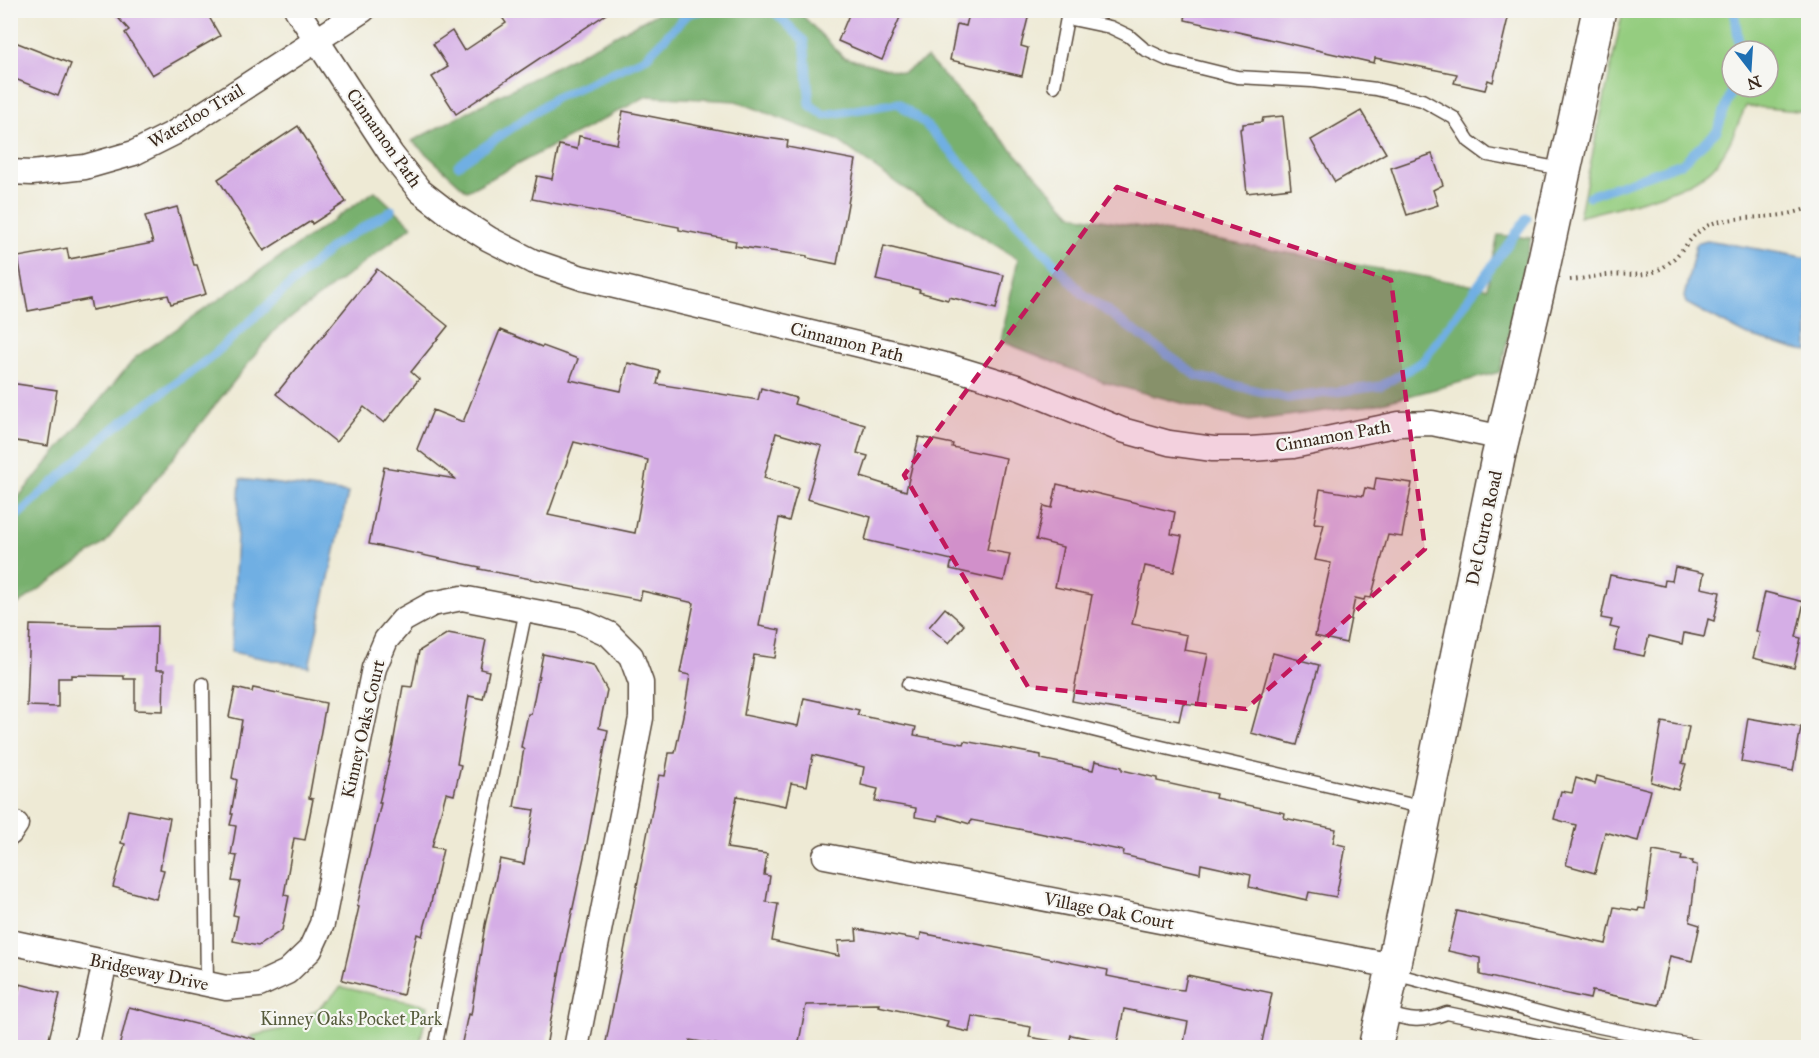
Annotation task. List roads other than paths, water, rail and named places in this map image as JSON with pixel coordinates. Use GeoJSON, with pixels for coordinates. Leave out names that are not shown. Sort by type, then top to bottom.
{"type":"FeatureCollection","features":[{"type":"Feature","properties":{"kind":"street","name":"Cinnamon Path"},"geometry":{"type":"LineString","coordinates":[[297,10],[391,154],[420,191],[451,215],[489,239],[532,261],[582,278],[948,366],[1020,388],[1122,430],[1168,443],[1213,449],[1293,446],[1399,424],[1432,423],[1503,438]]}},
{"type":"Feature","properties":{"kind":"street","name":"Waterloo Trail"},"geometry":{"type":"LineString","coordinates":[[10,172],[32,173],[85,166],[134,153],[174,133],[363,10]]}},
{"type":"Feature","properties":{"kind":"street","name":"Del Curto Road"},"geometry":{"type":"LineString","coordinates":[[1375,1047],[1503,438],[1541,277],[1599,10]]}},
{"type":"Feature","properties":{"kind":"street","name":"Kinney Oaks Court"},"geometry":{"type":"LineString","coordinates":[[287,972],[310,950],[322,924],[374,668],[386,640],[403,620],[432,604],[462,598],[578,620],[609,634],[631,656],[640,683],[641,718],[576,1047]]}},
{"type":"Feature","properties":{"kind":"street","name":"Village Oak Court"},"geometry":{"type":"LineString","coordinates":[[825,856],[1393,970]]}},
{"type":"Feature","properties":{"kind":"street","name":"Bridgeway Drive"},"geometry":{"type":"LineString","coordinates":[[10,942],[226,988],[259,985],[287,972]]}},
{"type":"Feature","properties":{"kind":"street"},"geometry":{"type":"LineString","coordinates":[[86,1047],[105,962]]}},
{"type":"Feature","properties":{"kind":"lane"},"geometry":{"type":"LineString","coordinates":[[1054,86],[1068,14],[1110,27],[1129,36],[1144,49],[1168,60],[1237,77],[1312,81],[1376,89],[1422,100],[1454,118],[1469,141],[1488,155],[1564,169]]}},
{"type":"Feature","properties":{"kind":"lane"},"geometry":{"type":"LineString","coordinates":[[435,1047],[526,610]]}},
{"type":"Feature","properties":{"kind":"lane"},"geometry":{"type":"LineString","coordinates":[[204,684],[207,984]]}},
{"type":"Feature","properties":{"kind":"lane"},"geometry":{"type":"LineString","coordinates":[[908,684],[1153,745],[1426,808]]}},
{"type":"Feature","properties":{"kind":"lane"},"geometry":{"type":"LineString","coordinates":[[1393,970],[1585,1024],[1704,1047]]}},
{"type":"Feature","properties":{"kind":"lane"},"geometry":{"type":"LineString","coordinates":[[1383,1012],[1403,1019],[1427,1020],[1447,1013],[1616,1047]]}},
{"type":"Feature","properties":{"kind":"water"},"geometry":{"type":"Polygon","coordinates":[[[1707,240],[1808,258],[1808,351],[1746,335],[1686,303],[1684,297],[1696,245],[1707,240]]]}},
{"type":"Feature","properties":{"kind":"water"},"geometry":{"type":"Polygon","coordinates":[[[240,479],[348,493],[309,667],[231,652],[240,479]]]}},
{"type":"Feature","properties":{"kind":"waterway"},"geometry":{"type":"LineString","coordinates":[[458,165],[555,98],[645,58],[689,13],[703,10]]}},
{"type":"Feature","properties":{"kind":"waterway"},"geometry":{"type":"LineString","coordinates":[[773,10],[804,41],[810,105],[824,115],[898,103],[925,124],[1083,294],[1197,376],[1287,398],[1381,386],[1423,361],[1527,218]]}},
{"type":"Feature","properties":{"kind":"waterway"},"geometry":{"type":"LineString","coordinates":[[1734,10],[1738,39]]}},
{"type":"Feature","properties":{"kind":"waterway"},"geometry":{"type":"LineString","coordinates":[[1589,196],[1682,163],[1717,131],[1729,99]]}},
{"type":"Feature","properties":{"kind":"waterway"},"geometry":{"type":"LineString","coordinates":[[10,522],[114,428],[210,358],[334,245],[392,210]]}},
{"type":"Feature","properties":{"kind":"park label","name":"Kinney Oaks Pocket Park"},"geometry":{"type":"Point","coordinates":[351,1019]}}]}
